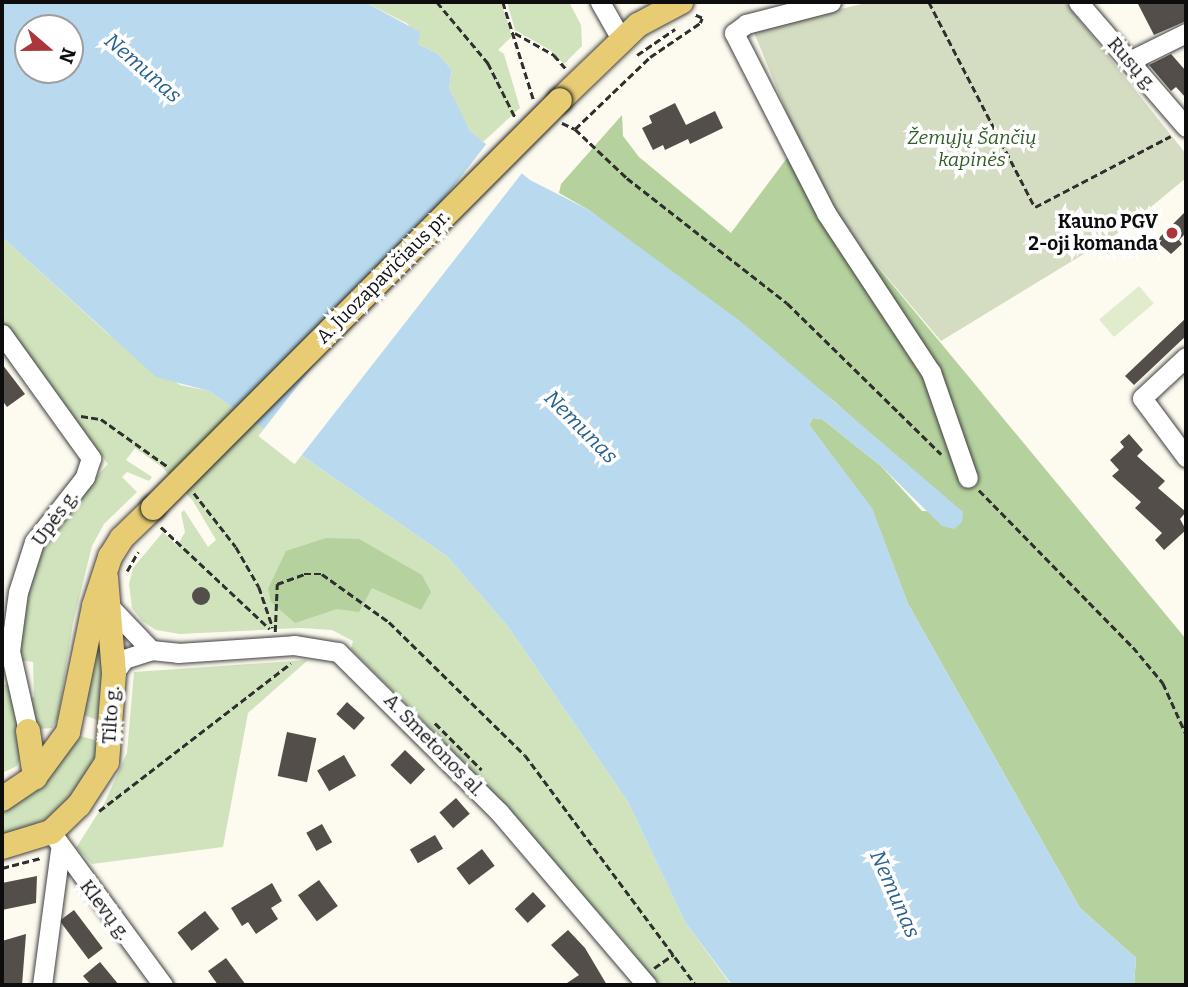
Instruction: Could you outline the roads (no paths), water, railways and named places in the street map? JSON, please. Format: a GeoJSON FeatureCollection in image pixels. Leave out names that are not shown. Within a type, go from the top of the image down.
{"type":"FeatureCollection","features":[{"type":"Feature","properties":{"kind":"main road","name":"A. Juozapavičiaus pr."},"geometry":{"type":"LineString","coordinates":[[88,634],[114,576],[122,538],[160,519],[560,100],[626,49],[661,10],[688,8]]}},
{"type":"Feature","properties":{"kind":"main road"},"geometry":{"type":"LineString","coordinates":[[112,609],[114,576]]}},
{"type":"Feature","properties":{"kind":"main road","name":"Tilto g."},"geometry":{"type":"LineString","coordinates":[[2,847],[55,841],[98,782],[110,746],[114,673],[112,609]]}},
{"type":"Feature","properties":{"kind":"main road","name":"Tilto g."},"geometry":{"type":"LineString","coordinates":[[2,799],[35,776],[66,736],[88,634]]}},
{"type":"Feature","properties":{"kind":"main road"},"geometry":{"type":"LineString","coordinates":[[28,731],[43,740],[90,728],[101,733],[110,746]]}},
{"type":"Feature","properties":{"kind":"main road"},"geometry":{"type":"LineString","coordinates":[[28,731],[35,776]]}},
{"type":"Feature","properties":{"kind":"street"},"geometry":{"type":"LineString","coordinates":[[600,2],[626,49]]}},
{"type":"Feature","properties":{"kind":"street"},"geometry":{"type":"LineString","coordinates":[[831,2],[746,23],[734,33],[827,213],[931,372],[968,478]]}},
{"type":"Feature","properties":{"kind":"street","name":"Rusų g."},"geometry":{"type":"LineString","coordinates":[[1078,2],[1183,129]]}},
{"type":"Feature","properties":{"kind":"street"},"geometry":{"type":"LineString","coordinates":[[1129,61],[1186,33]]}},
{"type":"Feature","properties":{"kind":"street","name":"Upės g."},"geometry":{"type":"LineString","coordinates":[[2,334],[88,449],[90,467],[34,542],[18,592],[10,652],[28,731]]}},
{"type":"Feature","properties":{"kind":"street"},"geometry":{"type":"LineString","coordinates":[[1186,357],[1142,398],[1186,457]]}},
{"type":"Feature","properties":{"kind":"street"},"geometry":{"type":"LineString","coordinates":[[112,609],[151,650]]}},
{"type":"Feature","properties":{"kind":"street","name":"A. Smetonos al."},"geometry":{"type":"LineString","coordinates":[[114,673],[124,659],[151,650],[178,653],[317,646],[345,657],[490,803],[653,981]]}},
{"type":"Feature","properties":{"kind":"street"},"geometry":{"type":"LineString","coordinates":[[42,985],[55,841]]}},
{"type":"Feature","properties":{"kind":"street","name":"Klevų g."},"geometry":{"type":"LineString","coordinates":[[55,841],[163,985]]}},
{"type":"Feature","properties":{"kind":"water","name":"Nemunas"},"geometry":{"type":"Polygon","coordinates":[[[2,2],[365,2],[420,32],[418,44],[438,54],[452,70],[449,88],[470,131],[530,180],[589,210],[740,321],[963,512],[962,522],[954,529],[942,526],[881,466],[822,419],[813,418],[809,425],[872,508],[908,604],[1080,908],[1136,958],[1134,985],[732,985],[685,922],[628,802],[509,628],[448,557],[209,391],[156,377],[2,237],[2,2]]]}},
{"type":"Feature","properties":{"kind":"place","name":"Kauno PGV 2-oji komanda"},"geometry":{"type":"Point","coordinates":[1172,233]}},
{"type":"Feature","properties":{"kind":"park label","name":"Žemųjų Šančių kapinės"},"geometry":{"type":"Point","coordinates":[972,149]}}]}
